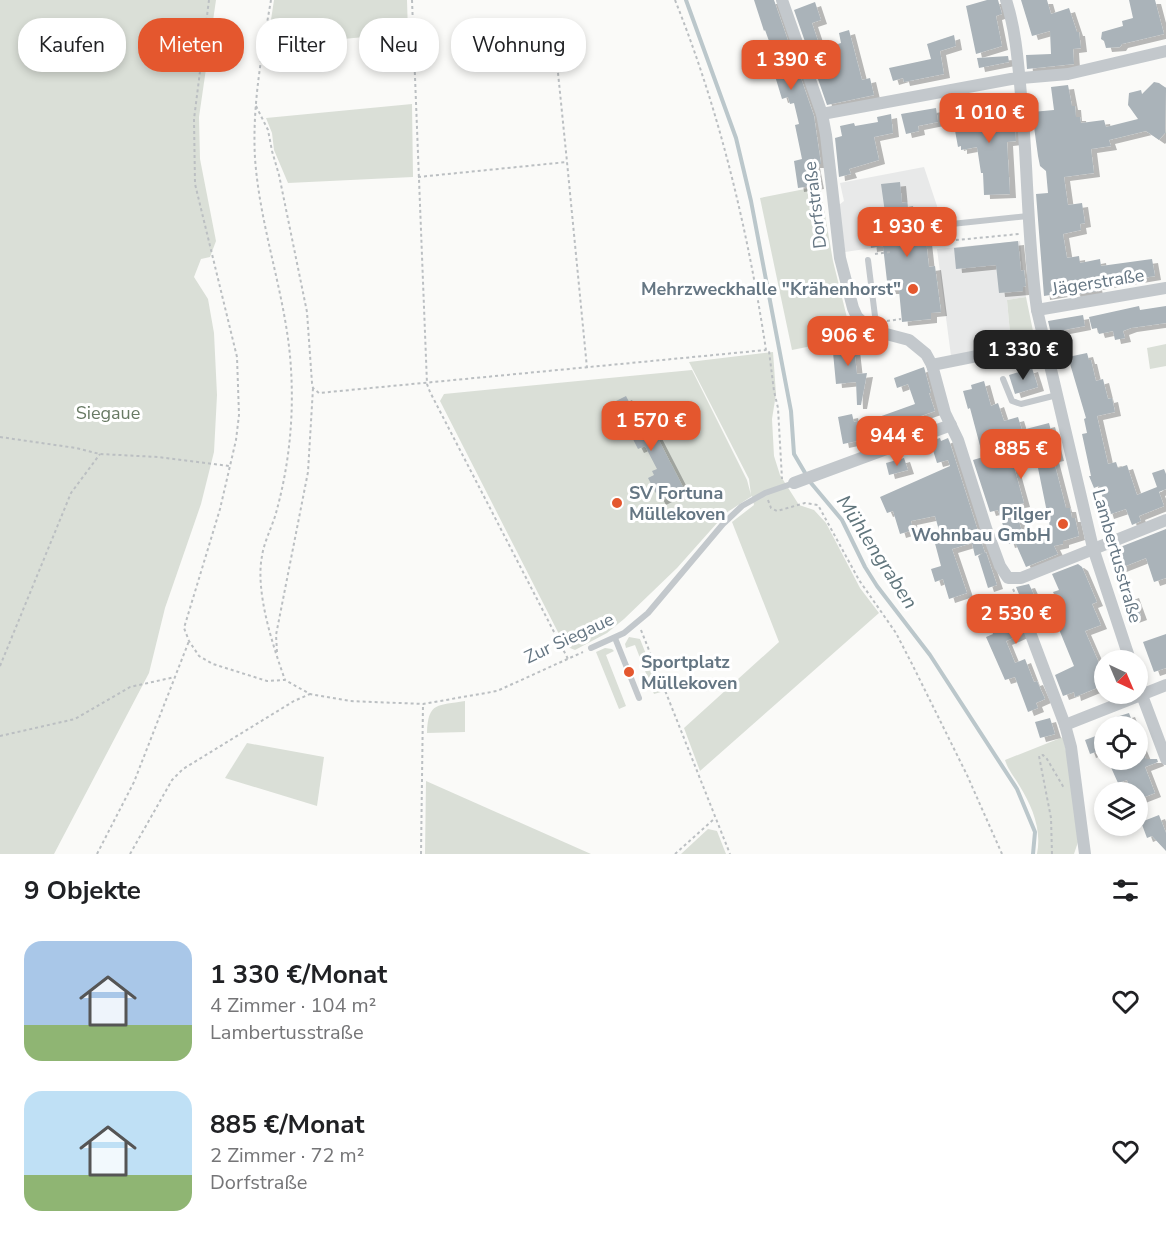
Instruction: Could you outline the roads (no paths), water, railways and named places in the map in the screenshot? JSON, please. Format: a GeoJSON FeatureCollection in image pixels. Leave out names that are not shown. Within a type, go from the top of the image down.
{"type":"FeatureCollection","features":[{"type":"Feature","properties":{"kind":"street","name":"Dorfstraße"},"geometry":{"type":"LineString","coordinates":[[782,0],[822,114],[840,258],[856,317],[877,333],[909,340],[923,350],[932,365],[945,413],[958,440],[1000,566],[1008,578],[1021,578],[1166,520]]}},
{"type":"Feature","properties":{"kind":"street","name":"Lambertusstraße"},"geometry":{"type":"LineString","coordinates":[[1005,0],[1017,45],[1027,150],[1029,233],[1037,310],[1093,548],[1127,650]]}},
{"type":"Feature","properties":{"kind":"street"},"geometry":{"type":"LineString","coordinates":[[822,114],[1020,79],[1068,74],[1166,51]]}},
{"type":"Feature","properties":{"kind":"street","name":"Jägerstraße"},"geometry":{"type":"LineString","coordinates":[[1037,310],[1166,288]]}},
{"type":"Feature","properties":{"kind":"street"},"geometry":{"type":"LineString","coordinates":[[932,365],[1044,343]]}},
{"type":"Feature","properties":{"kind":"street","name":"Zur Siegaue"},"geometry":{"type":"LineString","coordinates":[[794,483],[951,425]]}},
{"type":"Feature","properties":{"kind":"street"},"geometry":{"type":"LineString","coordinates":[[1024,619],[1065,725],[1075,767],[1085,854]]}},
{"type":"Feature","properties":{"kind":"street"},"geometry":{"type":"LineString","coordinates":[[1148,687],[1166,685]]}},
{"type":"Feature","properties":{"kind":"street"},"geometry":{"type":"LineString","coordinates":[[1065,725],[1107,704]]}},
{"type":"Feature","properties":{"kind":"street"},"geometry":{"type":"LineString","coordinates":[[1145,704],[1166,759]]}},
{"type":"Feature","properties":{"kind":"lane"},"geometry":{"type":"LineString","coordinates":[[942,225],[1028,216]]}},
{"type":"Feature","properties":{"kind":"lane"},"geometry":{"type":"LineString","coordinates":[[868,260],[877,333]]}},
{"type":"Feature","properties":{"kind":"lane"},"geometry":{"type":"LineString","coordinates":[[1003,378],[1012,401],[1021,404],[1057,395]]}},
{"type":"Feature","properties":{"kind":"lane","name":"Zur Siegaue"},"geometry":{"type":"LineString","coordinates":[[591,648],[615,638],[638,622],[723,524],[742,506],[765,493],[794,483]]}},
{"type":"Feature","properties":{"kind":"lane"},"geometry":{"type":"LineString","coordinates":[[615,638],[639,698]]}},
{"type":"Feature","properties":{"kind":"waterway","name":"Mühlengraben"},"geometry":{"type":"LineString","coordinates":[[686,0],[736,138],[751,201],[791,411],[794,454],[811,483],[842,520],[877,586],[930,655],[1017,789],[1035,832],[1033,854]]}},
{"type":"Feature","properties":{"kind":"place","name":"Mehrzweckhalle \"Krähenhorst\""},"geometry":{"type":"Point","coordinates":[913,289]}},
{"type":"Feature","properties":{"kind":"place","name":"SV Fortuna Müllekoven"},"geometry":{"type":"Point","coordinates":[617,503]}},
{"type":"Feature","properties":{"kind":"place","name":"Pilger Wohnbau GmbH"},"geometry":{"type":"Point","coordinates":[1063,524]}},
{"type":"Feature","properties":{"kind":"place","name":"Sportplatz Müllekoven"},"geometry":{"type":"Point","coordinates":[629,672]}},
{"type":"Feature","properties":{"kind":"park label","name":"Siegaue"},"geometry":{"type":"Point","coordinates":[108,413]}}]}
